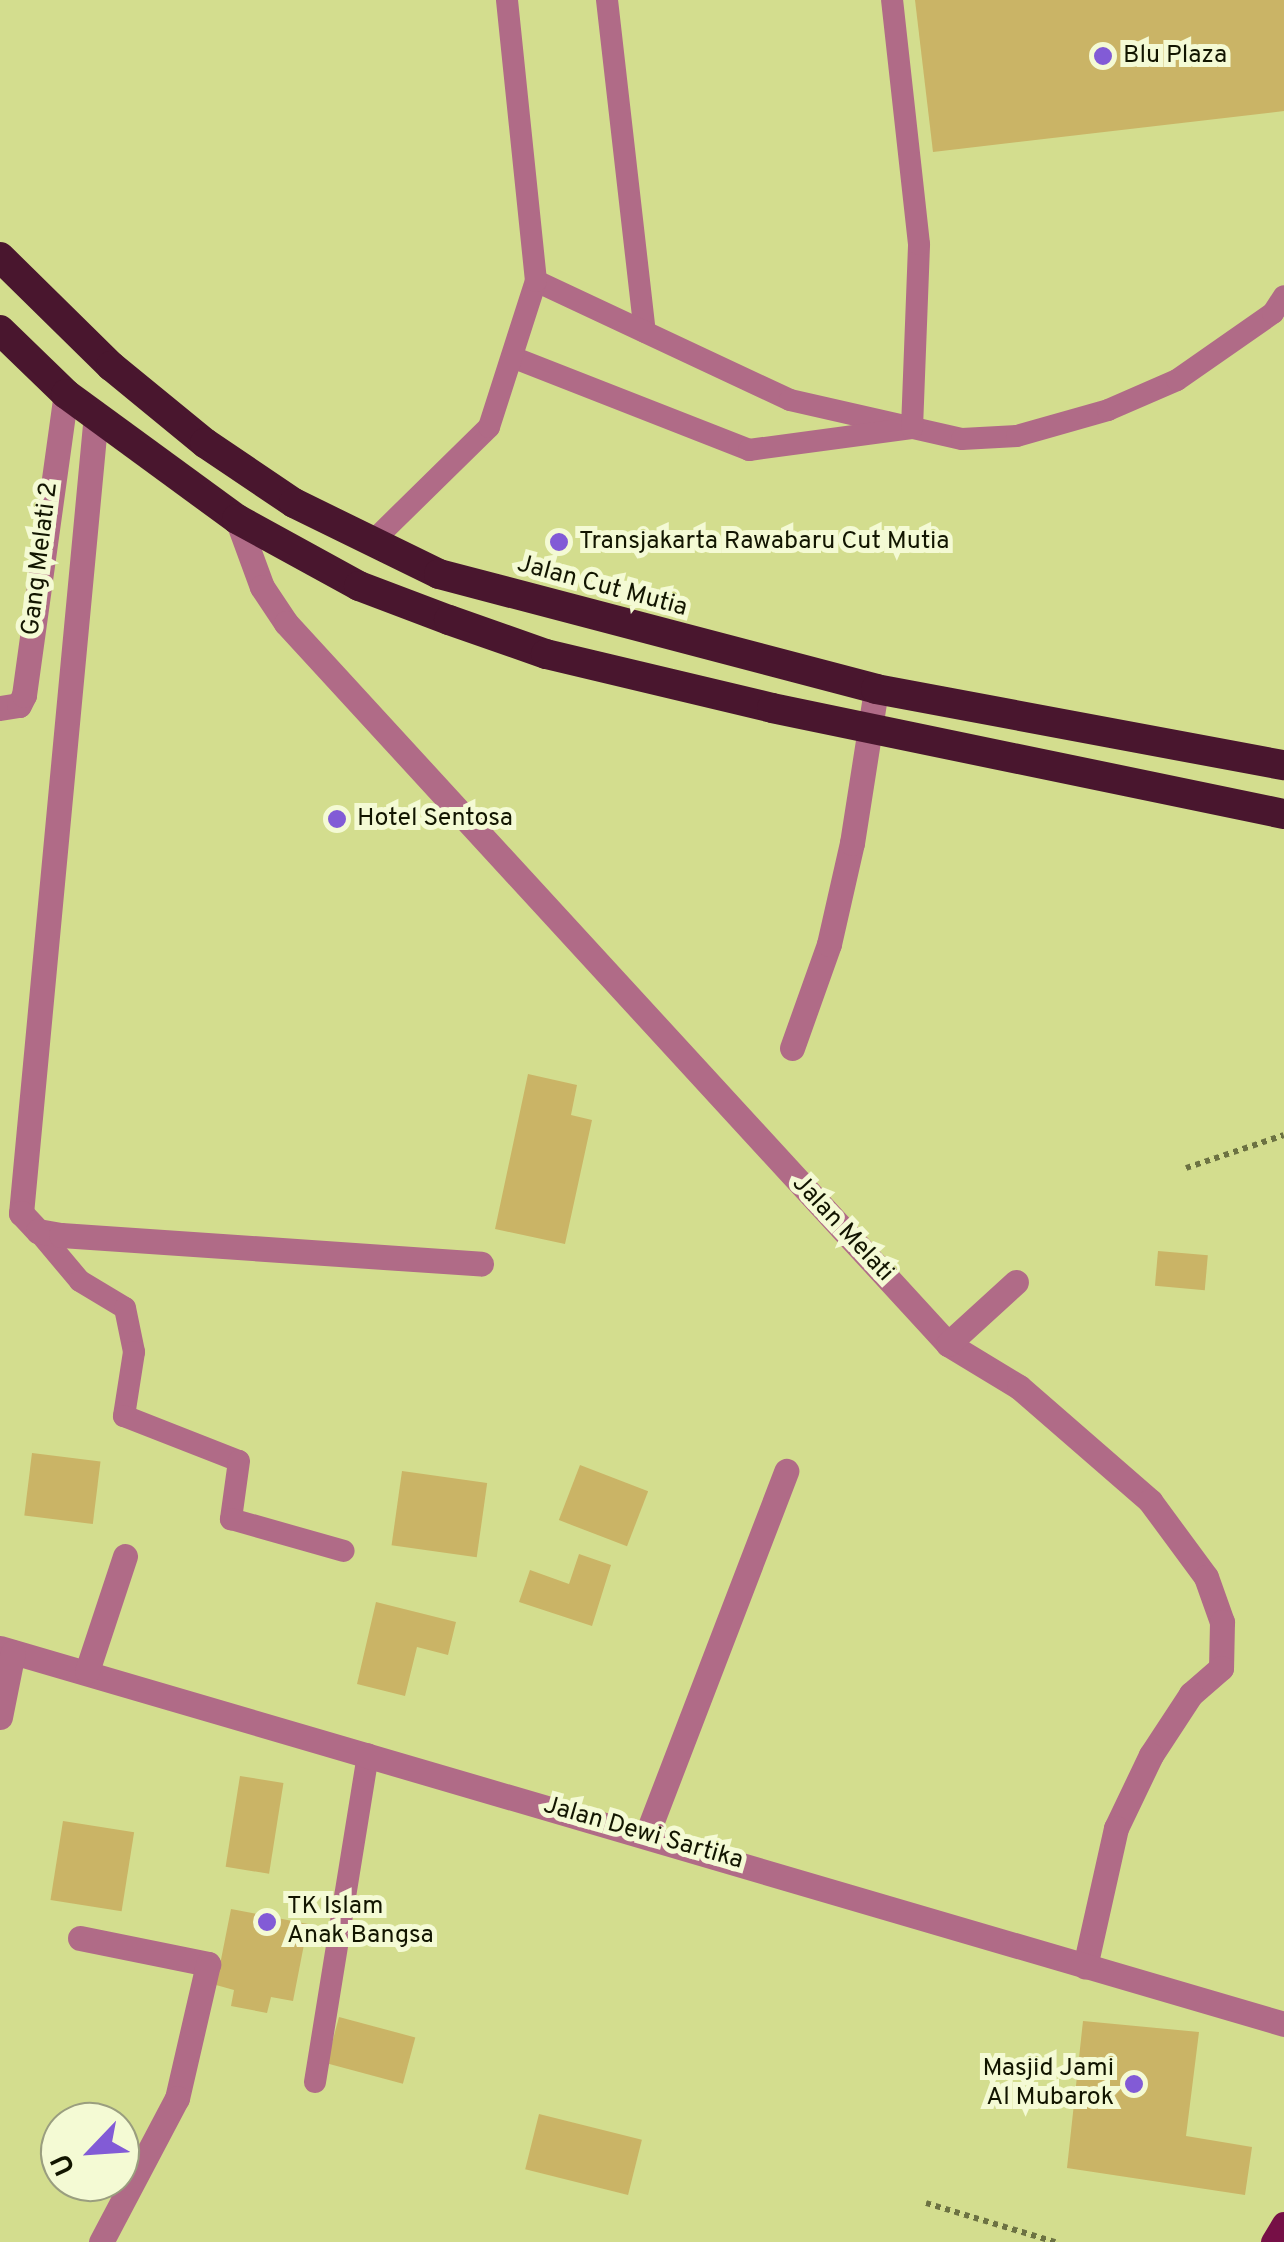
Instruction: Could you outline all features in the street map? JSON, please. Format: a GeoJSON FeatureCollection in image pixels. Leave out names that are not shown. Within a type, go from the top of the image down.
{"type":"FeatureCollection","features":[{"type":"Feature","properties":{"kind":"highway","name":"Jalan Cut Mutia"},"geometry":{"type":"LineString","coordinates":[[0,257],[111,366],[204,443],[294,503],[440,574],[876,689],[1284,766]]}},
{"type":"Feature","properties":{"kind":"highway"},"geometry":{"type":"LineString","coordinates":[[0,330],[66,394],[237,519],[359,586],[546,654],[1278,819]]}},
{"type":"Feature","properties":{"kind":"main road"},"geometry":{"type":"LineString","coordinates":[[1274,2242],[1284,2224]]}},
{"type":"Feature","properties":{"kind":"street","name":"Gang Melati 2"},"geometry":{"type":"LineString","coordinates":[[0,708],[20,705],[24,695],[66,394]]}},
{"type":"Feature","properties":{"kind":"street"},"geometry":{"type":"LineString","coordinates":[[96,414],[19,1198],[27,1223],[38,1231],[480,1264]]}},
{"type":"Feature","properties":{"kind":"street","name":"Jalan Melati"},"geometry":{"type":"LineString","coordinates":[[237,519],[262,587],[286,624],[948,1344],[1019,1387],[1150,1502],[1206,1577],[1222,1622],[1222,1668],[1191,1694],[1160,1740],[1116,1828],[1085,1966]]}},
{"type":"Feature","properties":{"kind":"street"},"geometry":{"type":"LineString","coordinates":[[792,1048],[828,944],[876,689]]}},
{"type":"Feature","properties":{"kind":"street"},"geometry":{"type":"LineString","coordinates":[[948,1344],[1016,1282]]}},
{"type":"Feature","properties":{"kind":"street"},"geometry":{"type":"LineString","coordinates":[[647,1834],[786,1471]]}},
{"type":"Feature","properties":{"kind":"street"},"geometry":{"type":"LineString","coordinates":[[86,1671],[125,1556]]}},
{"type":"Feature","properties":{"kind":"street"},"geometry":{"type":"LineString","coordinates":[[0,1716],[6,1650]]}},
{"type":"Feature","properties":{"kind":"street","name":"Jalan Dewi Sartika"},"geometry":{"type":"LineString","coordinates":[[6,1650],[647,1834],[1284,2024]]}},
{"type":"Feature","properties":{"kind":"street"},"geometry":{"type":"LineString","coordinates":[[80,1938],[208,1964],[176,2098],[100,2242]]}},
{"type":"Feature","properties":{"kind":"lane"},"geometry":{"type":"LineString","coordinates":[[372,542],[489,428],[536,281],[507,0]]}},
{"type":"Feature","properties":{"kind":"lane"},"geometry":{"type":"LineString","coordinates":[[606,0],[646,332]]}},
{"type":"Feature","properties":{"kind":"lane"},"geometry":{"type":"LineString","coordinates":[[892,0],[919,227],[912,428]]}},
{"type":"Feature","properties":{"kind":"lane"},"geometry":{"type":"LineString","coordinates":[[536,281],[790,400],[962,439],[1018,436],[1108,410],[1178,380],[1274,312],[1284,296]]}},
{"type":"Feature","properties":{"kind":"lane"},"geometry":{"type":"LineString","coordinates":[[512,357],[749,450],[912,428]]}},
{"type":"Feature","properties":{"kind":"lane"},"geometry":{"type":"LineString","coordinates":[[38,1231],[80,1281],[125,1308],[134,1352],[124,1416],[240,1461],[231,1519],[344,1550]]}},
{"type":"Feature","properties":{"kind":"lane"},"geometry":{"type":"LineString","coordinates":[[314,2082],[368,1754]]}},
{"type":"Feature","properties":{"kind":"path"},"geometry":{"type":"LineString","coordinates":[[1186,1168],[1284,1134]]}},
{"type":"Feature","properties":{"kind":"path"},"geometry":{"type":"LineString","coordinates":[[926,2203],[1055,2242]]}},
{"type":"Feature","properties":{"kind":"building","name":"Blu Plaza"},"geometry":{"type":"Polygon","coordinates":[[[915,0],[1284,0],[1284,111],[933,152],[915,0]]]}},
{"type":"Feature","properties":{"kind":"building"},"geometry":{"type":"Polygon","coordinates":[[[528,1074],[577,1085],[571,1115],[592,1120],[565,1244],[495,1229],[528,1074]]]}},
{"type":"Feature","properties":{"kind":"building"},"geometry":{"type":"Polygon","coordinates":[[[1158,1251],[1208,1255],[1205,1290],[1155,1286],[1158,1251]]]}},
{"type":"Feature","properties":{"kind":"building"},"geometry":{"type":"Polygon","coordinates":[[[32,1453],[100,1461],[93,1524],[24,1516],[32,1453]]]}},
{"type":"Feature","properties":{"kind":"building"},"geometry":{"type":"Polygon","coordinates":[[[580,1465],[648,1491],[627,1546],[559,1520],[580,1465]]]}},
{"type":"Feature","properties":{"kind":"building"},"geometry":{"type":"Polygon","coordinates":[[[402,1471],[487,1483],[477,1557],[392,1545],[402,1471]]]}},
{"type":"Feature","properties":{"kind":"building"},"geometry":{"type":"Polygon","coordinates":[[[579,1554],[611,1565],[592,1626],[519,1602],[530,1570],[569,1584],[579,1554]]]}},
{"type":"Feature","properties":{"kind":"building"},"geometry":{"type":"Polygon","coordinates":[[[376,1602],[456,1622],[448,1655],[417,1647],[405,1696],[357,1684],[376,1602]]]}},
{"type":"Feature","properties":{"kind":"building"},"geometry":{"type":"Polygon","coordinates":[[[240,1776],[283,1783],[269,1874],[226,1867],[240,1776]]]}},
{"type":"Feature","properties":{"kind":"building"},"geometry":{"type":"Polygon","coordinates":[[[63,1821],[134,1832],[122,1911],[50,1900],[63,1821]]]}},
{"type":"Feature","properties":{"kind":"building"},"geometry":{"type":"Polygon","coordinates":[[[231,1909],[308,1924],[293,2001],[271,1997],[267,2013],[231,2006],[234,1990],[216,1985],[231,1909]]]}},
{"type":"Feature","properties":{"kind":"building"},"geometry":{"type":"Polygon","coordinates":[[[339,2017],[415,2037],[403,2084],[327,2063],[339,2017]]]}},
{"type":"Feature","properties":{"kind":"building","name":"Masjid Jami Al Mubarok"},"geometry":{"type":"Polygon","coordinates":[[[1083,2021],[1199,2032],[1186,2136],[1252,2147],[1245,2195],[1067,2168],[1083,2021]]]}},
{"type":"Feature","properties":{"kind":"building"},"geometry":{"type":"Polygon","coordinates":[[[539,2114],[642,2140],[628,2195],[525,2169],[539,2114]]]}},
{"type":"Feature","properties":{"kind":"place","name":"Blu Plaza"},"geometry":{"type":"Point","coordinates":[1103,56]}},
{"type":"Feature","properties":{"kind":"place","name":"Transjakarta Rawabaru Cut Mutia"},"geometry":{"type":"Point","coordinates":[559,542]}},
{"type":"Feature","properties":{"kind":"place","name":"Hotel Sentosa"},"geometry":{"type":"Point","coordinates":[337,819]}},
{"type":"Feature","properties":{"kind":"place","name":"TK Islam Anak Bangsa"},"geometry":{"type":"Point","coordinates":[267,1922]}},
{"type":"Feature","properties":{"kind":"place","name":"Masjid Jami Al Mubarok"},"geometry":{"type":"Point","coordinates":[1134,2084]}}]}
